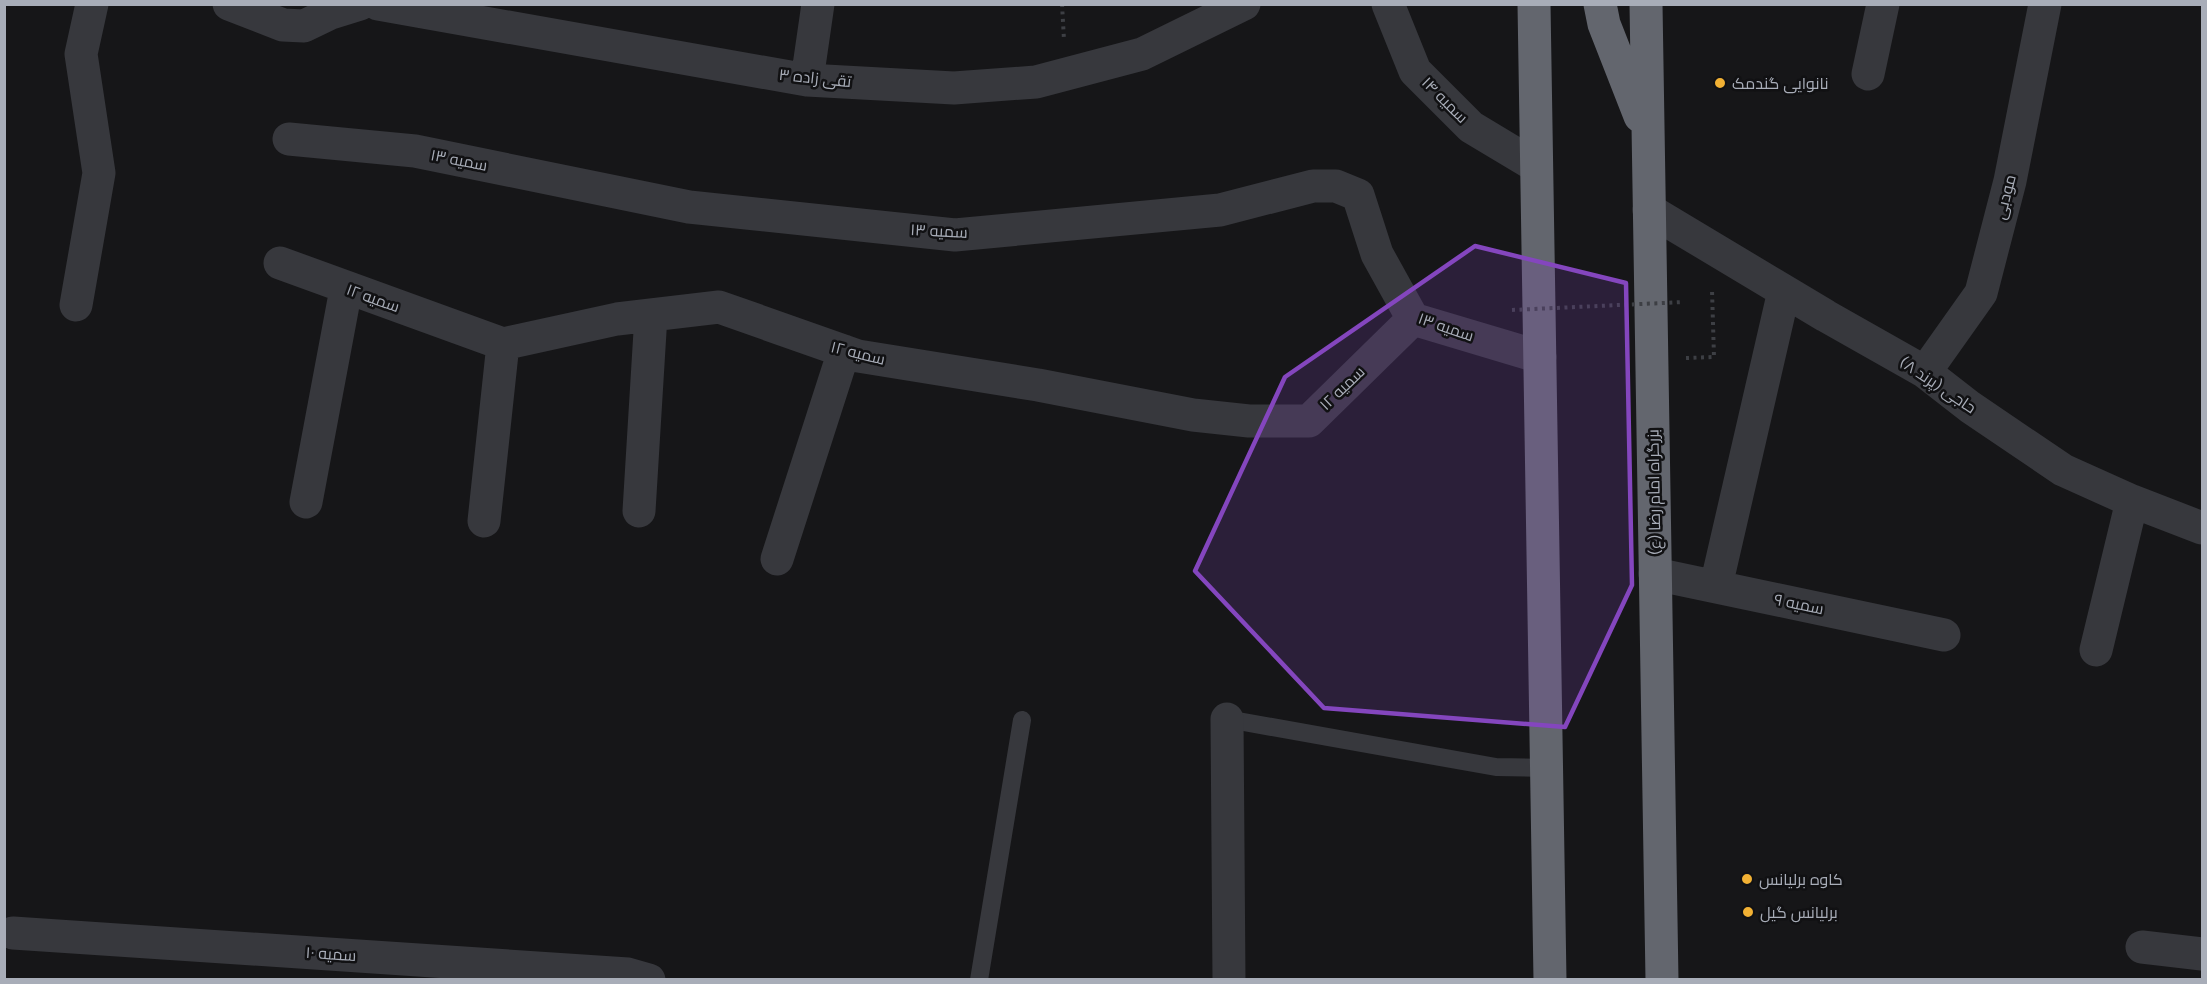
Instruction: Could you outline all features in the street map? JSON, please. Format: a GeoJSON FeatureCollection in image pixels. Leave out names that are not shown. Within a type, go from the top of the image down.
{"type":"FeatureCollection","features":[{"type":"Feature","properties":{"kind":"highway"},"geometry":{"type":"LineString","coordinates":[[1534,4],[1550,980]]}},
{"type":"Feature","properties":{"kind":"highway"},"geometry":{"type":"LineString","coordinates":[[1600,4],[1604,24],[1648,134]]}},
{"type":"Feature","properties":{"kind":"highway","name":"بزرگراه امام رضا (ع)"},"geometry":{"type":"LineString","coordinates":[[1646,4],[1662,980]]}},
{"type":"Feature","properties":{"kind":"street"},"geometry":{"type":"LineString","coordinates":[[76,305],[99,173],[81,54],[92,4]]}},
{"type":"Feature","properties":{"kind":"street"},"geometry":{"type":"LineString","coordinates":[[229,4],[283,25],[304,26],[331,13],[360,4]]}},
{"type":"Feature","properties":{"kind":"street","name":"تقی زاده ۳"},"geometry":{"type":"LineString","coordinates":[[378,4],[807,80],[954,88],[1036,82],[1142,54],[1244,4]]}},
{"type":"Feature","properties":{"kind":"street"},"geometry":{"type":"LineString","coordinates":[[807,80],[818,4]]}},
{"type":"Feature","properties":{"kind":"street","name":"سمیه ۱۴"},"geometry":{"type":"LineString","coordinates":[[1388,4],[1415,71],[1471,127],[1536,166]]}},
{"type":"Feature","properties":{"kind":"street"},"geometry":{"type":"LineString","coordinates":[[1868,74],[1883,4]]}},
{"type":"Feature","properties":{"kind":"street","name":"مودبی"},"geometry":{"type":"LineString","coordinates":[[1925,372],[1981,293],[2010,181],[2044,4]]}},
{"type":"Feature","properties":{"kind":"street","name":"سمیه ۱۳"},"geometry":{"type":"LineString","coordinates":[[290,139],[415,151],[689,207],[954,235],[1220,210],[1313,186],[1336,186],[1358,195],[1377,254],[1413,319],[1540,357]]}},
{"type":"Feature","properties":{"kind":"street","name":"حاجی (پرند ۸)"},"geometry":{"type":"LineString","coordinates":[[1649,210],[1925,372],[1970,407],[2063,470],[2132,501],[2202,528]]}},
{"type":"Feature","properties":{"kind":"street","name":"سمیه ۱۲"},"geometry":{"type":"LineString","coordinates":[[280,263],[346,289],[503,344],[616,319],[719,307],[858,356],[1038,385],[1193,415],[1249,421],[1309,421],[1413,319]]}},
{"type":"Feature","properties":{"kind":"street"},"geometry":{"type":"LineString","coordinates":[[306,501],[346,289]]}},
{"type":"Feature","properties":{"kind":"street"},"geometry":{"type":"LineString","coordinates":[[1716,586],[1784,291]]}},
{"type":"Feature","properties":{"kind":"street"},"geometry":{"type":"LineString","coordinates":[[639,511],[651,315]]}},
{"type":"Feature","properties":{"kind":"street"},"geometry":{"type":"LineString","coordinates":[[484,521],[503,344]]}},
{"type":"Feature","properties":{"kind":"street"},"geometry":{"type":"LineString","coordinates":[[777,559],[844,351]]}},
{"type":"Feature","properties":{"kind":"street"},"geometry":{"type":"LineString","coordinates":[[2096,650],[2132,501]]}},
{"type":"Feature","properties":{"kind":"street","name":"سمیه ۹"},"geometry":{"type":"LineString","coordinates":[[1655,574],[1944,634]]}},
{"type":"Feature","properties":{"kind":"street"},"geometry":{"type":"LineString","coordinates":[[1227,719],[1230,980]]}},
{"type":"Feature","properties":{"kind":"street","name":"سمیه ۱۰"},"geometry":{"type":"LineString","coordinates":[[13,933],[628,974],[649,980]]}},
{"type":"Feature","properties":{"kind":"street"},"geometry":{"type":"LineString","coordinates":[[2142,947],[2202,954]]}},
{"type":"Feature","properties":{"kind":"lane"},"geometry":{"type":"LineString","coordinates":[[1227,719],[1496,767],[1547,768]]}},
{"type":"Feature","properties":{"kind":"lane"},"geometry":{"type":"LineString","coordinates":[[979,980],[1022,720]]}},
{"type":"Feature","properties":{"kind":"path"},"geometry":{"type":"LineString","coordinates":[[1686,358],[1714,357],[1711,247]]}},
{"type":"Feature","properties":{"kind":"path"},"geometry":{"type":"LineString","coordinates":[[1512,310],[1684,302]]}},
{"type":"Feature","properties":{"kind":"highlighted area"},"geometry":{"type":"Polygon","coordinates":[[[1475,246],[1626,283],[1632,585],[1565,727],[1324,708],[1195,571],[1285,377],[1475,246]]]}},
{"type":"Feature","properties":{"kind":"place","name":"نانوایی گندمک"},"geometry":{"type":"Point","coordinates":[1720,83]}},
{"type":"Feature","properties":{"kind":"place","name":"کاوه برلیانس"},"geometry":{"type":"Point","coordinates":[1747,879]}},
{"type":"Feature","properties":{"kind":"place","name":"برلیانس گیل"},"geometry":{"type":"Point","coordinates":[1748,912]}}]}
